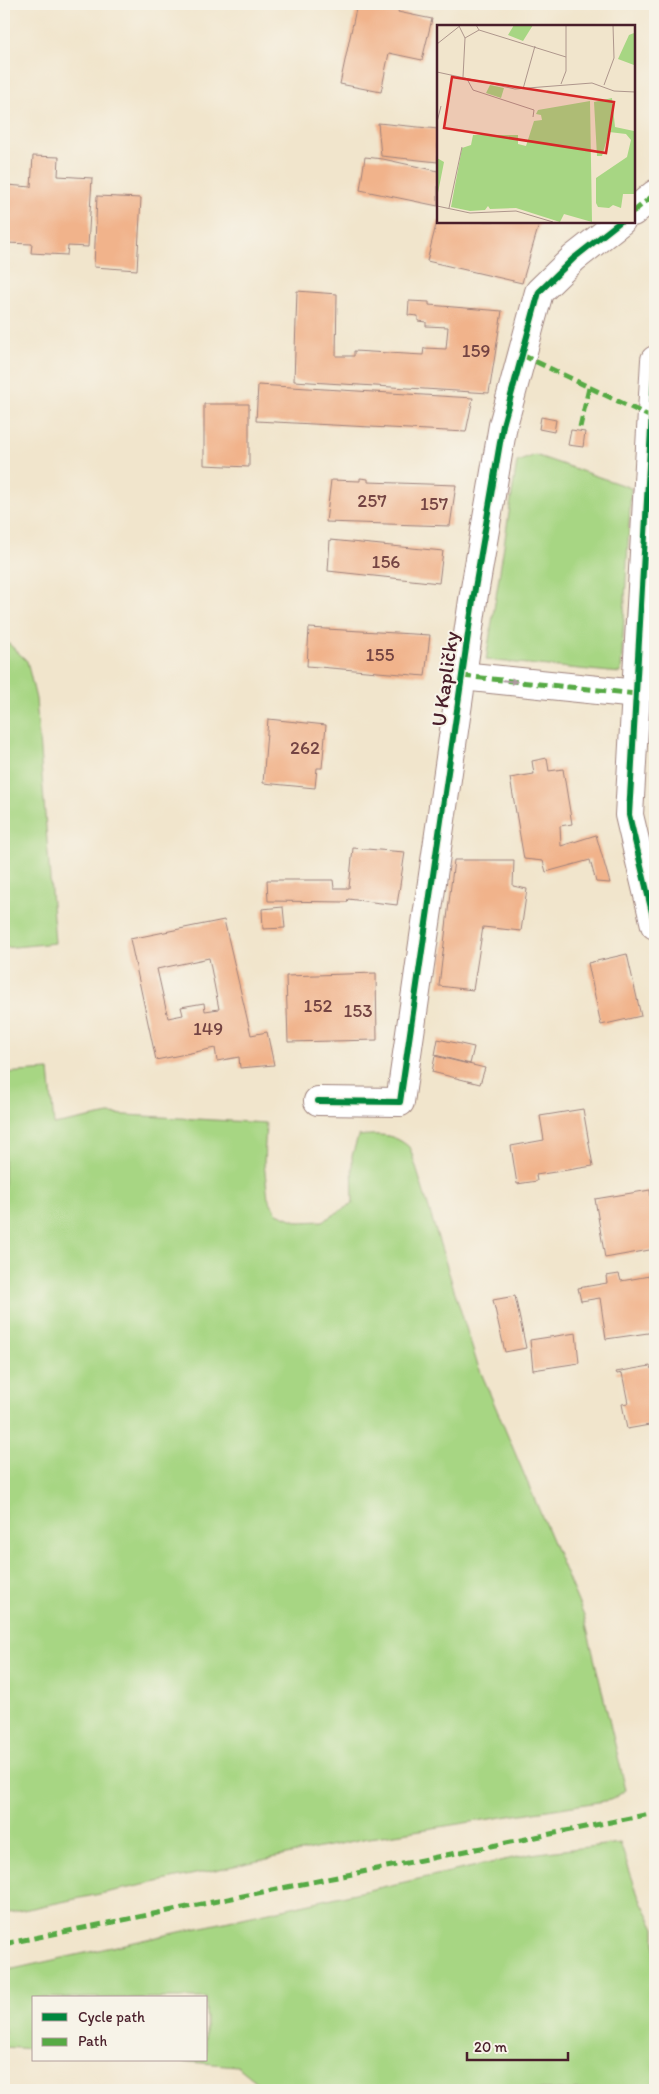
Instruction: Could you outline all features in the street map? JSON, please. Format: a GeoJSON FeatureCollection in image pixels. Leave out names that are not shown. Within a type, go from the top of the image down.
{"type":"FeatureCollection","features":[{"type":"Feature","properties":{"kind":"street"},"geometry":{"type":"LineString","coordinates":[[634,211],[655,194]]}},
{"type":"Feature","properties":{"kind":"street","name":"U Kapličky"},"geometry":{"type":"LineString","coordinates":[[318,1101],[400,1102],[462,676],[503,425],[539,292],[574,258],[620,222]]}},
{"type":"Feature","properties":{"kind":"street"},"geometry":{"type":"LineString","coordinates":[[655,360],[629,815],[655,925]]}},
{"type":"Feature","properties":{"kind":"street"},"geometry":{"type":"LineString","coordinates":[[462,676],[637,694]]}},
{"type":"Feature","properties":{"kind":"green space"},"geometry":{"type":"Polygon","coordinates":[[[535,455],[631,488],[621,673],[486,660],[517,462],[535,455]]]}},
{"type":"Feature","properties":{"kind":"green space"},"geometry":{"type":"Polygon","coordinates":[[[4,639],[27,661],[36,699],[55,943],[4,948],[4,639]]]}},
{"type":"Feature","properties":{"kind":"green space"},"geometry":{"type":"Polygon","coordinates":[[[49,1070],[54,1125],[109,1114],[266,1123],[264,1163],[268,1198],[277,1213],[299,1222],[323,1221],[353,1203],[352,1156],[358,1136],[392,1137],[410,1148],[477,1363],[584,1616],[626,1790],[611,1800],[363,1839],[4,1914],[4,1073],[49,1070]]]}},
{"type":"Feature","properties":{"kind":"green space"},"geometry":{"type":"Polygon","coordinates":[[[620,1843],[638,1895],[655,1928],[655,2086],[635,2090],[267,2090],[237,2066],[191,2062],[208,2062],[208,1996],[32,1996],[32,2049],[4,2047],[4,1971],[531,1854],[620,1843]]]}},
{"type":"Feature","properties":{"kind":"building"},"geometry":{"type":"Polygon","coordinates":[[[357,4],[400,4],[398,12],[432,19],[422,60],[389,53],[381,92],[340,84],[357,4]]]}},
{"type":"Feature","properties":{"kind":"building"},"geometry":{"type":"Polygon","coordinates":[[[378,123],[437,129],[437,162],[381,156],[378,123]]]}},
{"type":"Feature","properties":{"kind":"building"},"geometry":{"type":"Polygon","coordinates":[[[33,156],[59,157],[58,176],[92,178],[88,247],[68,246],[67,255],[31,253],[32,244],[6,243],[6,252],[4,252],[4,208],[7,185],[31,187],[33,156]]]}},
{"type":"Feature","properties":{"kind":"building"},"geometry":{"type":"Polygon","coordinates":[[[365,157],[437,171],[437,206],[360,190],[365,157]]]}},
{"type":"Feature","properties":{"kind":"building"},"geometry":{"type":"Polygon","coordinates":[[[97,196],[141,198],[137,270],[94,267],[97,196]]]}},
{"type":"Feature","properties":{"kind":"building"},"geometry":{"type":"Polygon","coordinates":[[[437,221],[540,222],[522,283],[427,261],[437,221]]]}},
{"type":"Feature","properties":{"kind":"building"},"geometry":{"type":"Polygon","coordinates":[[[297,291],[337,294],[336,356],[354,356],[354,351],[423,355],[424,348],[446,349],[448,327],[426,326],[426,322],[418,321],[418,316],[408,315],[409,301],[429,302],[429,305],[502,311],[489,393],[294,381],[297,291]]]}},
{"type":"Feature","properties":{"kind":"building"},"geometry":{"type":"Polygon","coordinates":[[[258,385],[473,398],[466,432],[256,421],[258,385]]]}},
{"type":"Feature","properties":{"kind":"building"},"geometry":{"type":"Polygon","coordinates":[[[204,404],[249,404],[249,467],[204,465],[204,404]]]}},
{"type":"Feature","properties":{"kind":"building"},"geometry":{"type":"Polygon","coordinates":[[[541,417],[556,420],[554,432],[539,429],[541,417]]]}},
{"type":"Feature","properties":{"kind":"building"},"geometry":{"type":"Polygon","coordinates":[[[571,430],[585,432],[583,447],[568,445],[571,430]]]}},
{"type":"Feature","properties":{"kind":"building"},"geometry":{"type":"Polygon","coordinates":[[[360,478],[368,479],[368,482],[456,485],[450,526],[326,522],[331,480],[360,481],[360,478]]]}},
{"type":"Feature","properties":{"kind":"building"},"geometry":{"type":"Polygon","coordinates":[[[330,540],[443,551],[439,583],[328,571],[330,540]]]}},
{"type":"Feature","properties":{"kind":"building"},"geometry":{"type":"Polygon","coordinates":[[[309,628],[430,635],[425,676],[307,666],[309,628]]]}},
{"type":"Feature","properties":{"kind":"building"},"geometry":{"type":"Polygon","coordinates":[[[268,719],[326,725],[322,768],[317,768],[315,788],[263,783],[268,719]]]}},
{"type":"Feature","properties":{"kind":"building"},"geometry":{"type":"Polygon","coordinates":[[[547,758],[549,771],[563,769],[572,824],[560,826],[561,846],[596,835],[610,883],[596,882],[590,860],[546,872],[543,861],[524,859],[510,778],[534,774],[532,761],[547,758]]]}},
{"type":"Feature","properties":{"kind":"building"},"geometry":{"type":"Polygon","coordinates":[[[353,848],[405,852],[397,905],[348,899],[347,902],[268,901],[267,880],[333,880],[334,888],[349,888],[353,848]]]}},
{"type":"Feature","properties":{"kind":"building"},"geometry":{"type":"Polygon","coordinates":[[[454,860],[514,860],[513,886],[527,889],[521,931],[483,927],[473,990],[439,986],[454,860]]]}},
{"type":"Feature","properties":{"kind":"building"},"geometry":{"type":"Polygon","coordinates":[[[283,907],[285,928],[263,929],[262,909],[283,907]]]}},
{"type":"Feature","properties":{"kind":"building"},"geometry":{"type":"Polygon","coordinates":[[[224,920],[251,1035],[267,1032],[274,1065],[240,1068],[239,1057],[217,1061],[215,1048],[156,1060],[130,939],[224,920]],[[209,958],[157,969],[168,1018],[183,1015],[181,1007],[204,1003],[205,1011],[219,1009],[209,958]]]}},
{"type":"Feature","properties":{"kind":"building"},"geometry":{"type":"Polygon","coordinates":[[[627,954],[641,1016],[601,1025],[588,963],[627,954]]]}},
{"type":"Feature","properties":{"kind":"building"},"geometry":{"type":"Polygon","coordinates":[[[376,973],[377,1040],[288,1042],[286,976],[376,973]]]}},
{"type":"Feature","properties":{"kind":"building"},"geometry":{"type":"Polygon","coordinates":[[[438,1039],[474,1047],[470,1064],[435,1055],[438,1039]]]}},
{"type":"Feature","properties":{"kind":"building"},"geometry":{"type":"Polygon","coordinates":[[[435,1056],[485,1068],[480,1084],[432,1072],[435,1056]]]}},
{"type":"Feature","properties":{"kind":"building"},"geometry":{"type":"Polygon","coordinates":[[[583,1109],[593,1166],[536,1175],[537,1181],[517,1184],[511,1146],[544,1140],[540,1116],[583,1109]]]}},
{"type":"Feature","properties":{"kind":"building"},"geometry":{"type":"Polygon","coordinates":[[[650,1190],[655,1226],[655,1249],[605,1258],[595,1199],[650,1190]]]}},
{"type":"Feature","properties":{"kind":"building"},"geometry":{"type":"Polygon","coordinates":[[[619,1274],[621,1281],[655,1275],[655,1332],[606,1339],[600,1298],[581,1301],[578,1288],[607,1283],[606,1276],[619,1274]]]}},
{"type":"Feature","properties":{"kind":"building"},"geometry":{"type":"Polygon","coordinates":[[[515,1296],[526,1348],[505,1352],[493,1300],[515,1296]]]}},
{"type":"Feature","properties":{"kind":"building"},"geometry":{"type":"Polygon","coordinates":[[[576,1333],[579,1363],[533,1370],[530,1340],[576,1333]]]}},
{"type":"Feature","properties":{"kind":"building"},"geometry":{"type":"Polygon","coordinates":[[[650,1366],[651,1369],[655,1368],[655,1424],[627,1429],[622,1404],[628,1403],[622,1373],[617,1374],[616,1372],[650,1366]]]}},
{"type":"Feature","properties":{"kind":"marked path"},"geometry":{"type":"LineString","coordinates":[[634,211],[655,194]]}},
{"type":"Feature","properties":{"kind":"marked path"},"geometry":{"type":"LineString","coordinates":[[522,355],[653,418]]}},
{"type":"Feature","properties":{"kind":"marked path"},"geometry":{"type":"LineString","coordinates":[[580,427],[589,388]]}},
{"type":"Feature","properties":{"kind":"marked path"},"geometry":{"type":"LineString","coordinates":[[462,676],[637,694]]}},
{"type":"Feature","properties":{"kind":"marked path"},"geometry":{"type":"LineString","coordinates":[[4,1944],[655,1813]]}},
{"type":"Feature","properties":{"kind":"cycle path"},"geometry":{"type":"LineString","coordinates":[[318,1101],[400,1102],[473,600],[503,425],[539,292],[574,258],[620,222]]}},
{"type":"Feature","properties":{"kind":"cycle path"},"geometry":{"type":"LineString","coordinates":[[655,360],[629,815],[655,925]]}}]}
